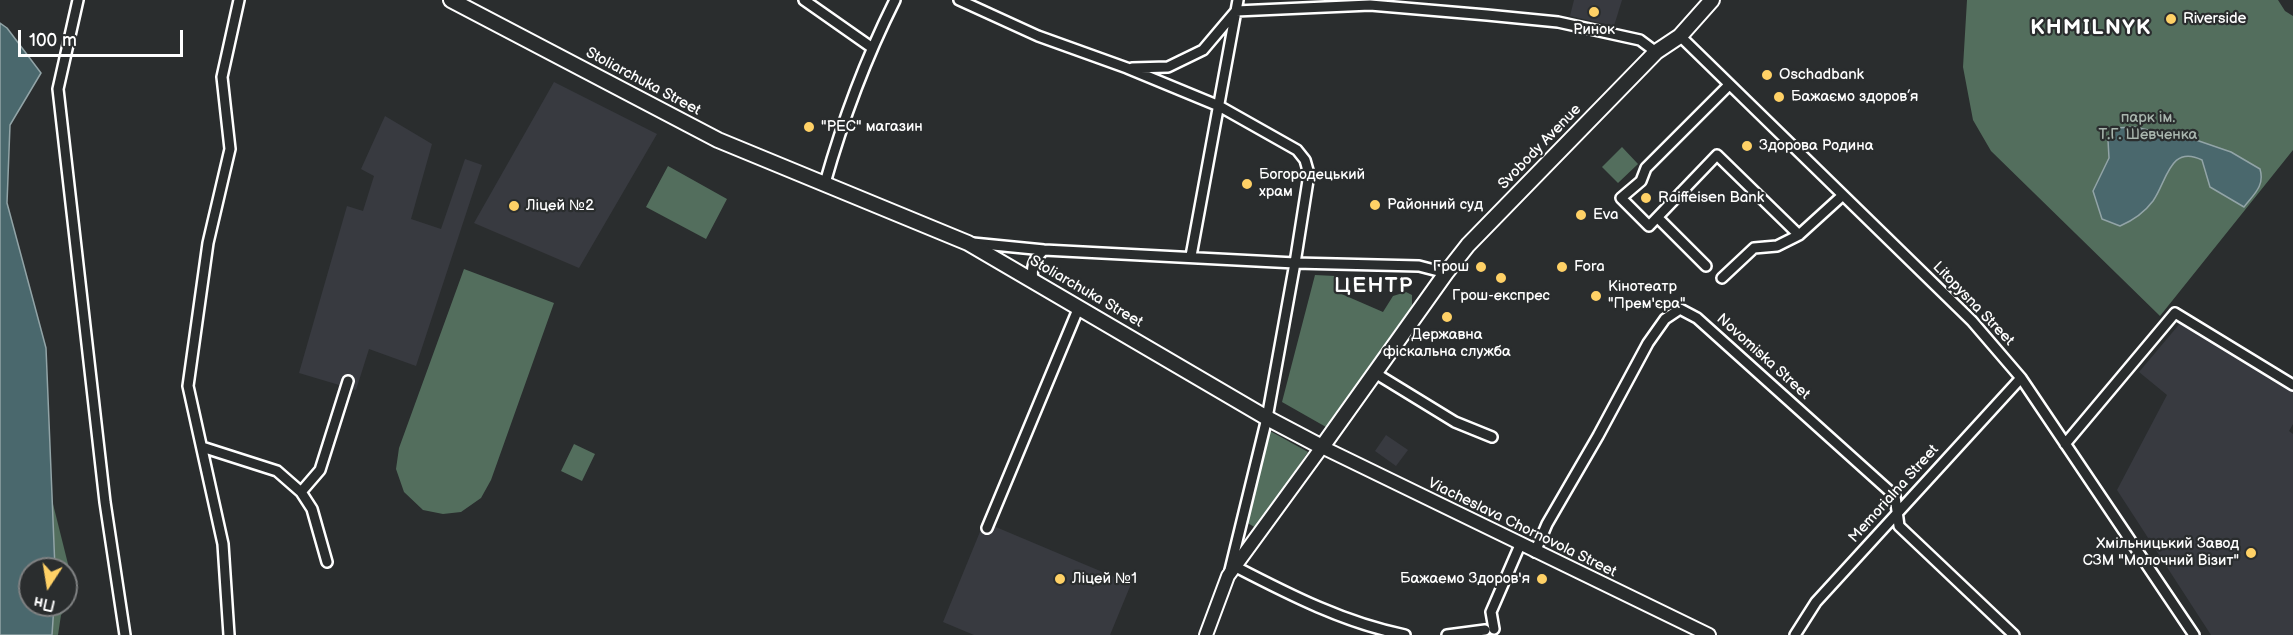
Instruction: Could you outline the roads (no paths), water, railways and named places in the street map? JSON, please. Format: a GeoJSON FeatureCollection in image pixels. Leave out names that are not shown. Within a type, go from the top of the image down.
{"type":"FeatureCollection","features":[{"type":"Feature","properties":{"kind":"main road","name":"Stoliarchuka Street"},"geometry":{"type":"LineString","coordinates":[[452,0],[718,140],[968,243],[1267,418],[1322,447]]}},
{"type":"Feature","properties":{"kind":"main road","name":"Svobody Avenue"},"geometry":{"type":"LineString","coordinates":[[1322,447],[1468,245],[1656,52],[1680,36],[1712,0]]}},
{"type":"Feature","properties":{"kind":"street"},"geometry":{"type":"LineString","coordinates":[[78,0],[58,89],[105,502],[125,635]]}},
{"type":"Feature","properties":{"kind":"street"},"geometry":{"type":"LineString","coordinates":[[229,635],[224,544],[188,386],[208,243],[230,149],[222,77],[239,0]]}},
{"type":"Feature","properties":{"kind":"street"},"geometry":{"type":"LineString","coordinates":[[804,0],[871,47]]}},
{"type":"Feature","properties":{"kind":"street"},"geometry":{"type":"LineString","coordinates":[[825,183],[842,124],[871,47],[895,0]]}},
{"type":"Feature","properties":{"kind":"street"},"geometry":{"type":"LineString","coordinates":[[959,0],[1038,36],[1127,68],[1219,106],[1297,150],[1305,160],[1309,174],[1267,418],[1232,572],[1206,635]]}},
{"type":"Feature","properties":{"kind":"street"},"geometry":{"type":"LineString","coordinates":[[1191,256],[1238,0]]}},
{"type":"Feature","properties":{"kind":"street"},"geometry":{"type":"LineString","coordinates":[[1127,68],[1168,67],[1203,50],[1236,11],[1370,2],[1558,22],[1640,40],[1656,52]]}},
{"type":"Feature","properties":{"kind":"street","name":"Litopysna Street"},"geometry":{"type":"LineString","coordinates":[[1680,36],[1972,321],[2021,378],[2194,635]]}},
{"type":"Feature","properties":{"kind":"street"},"geometry":{"type":"LineString","coordinates":[[1729,85],[1646,168],[1641,181],[1621,198],[1649,226],[1717,155],[1799,235]]}},
{"type":"Feature","properties":{"kind":"street"},"geometry":{"type":"LineString","coordinates":[[1722,278],[1754,248],[1777,246],[1799,235],[1843,195]]}},
{"type":"Feature","properties":{"kind":"street"},"geometry":{"type":"LineString","coordinates":[[1658,218],[1706,266]]}},
{"type":"Feature","properties":{"kind":"street"},"geometry":{"type":"LineString","coordinates":[[968,243],[1044,250],[1295,263],[1419,266],[1446,273]]}},
{"type":"Feature","properties":{"kind":"street"},"geometry":{"type":"LineString","coordinates":[[1033,281],[1031,268],[1035,258],[1044,250]]}},
{"type":"Feature","properties":{"kind":"street"},"geometry":{"type":"LineString","coordinates":[[987,528],[1079,307]]}},
{"type":"Feature","properties":{"kind":"street","name":"Novomiska Street"},"geometry":{"type":"LineString","coordinates":[[1535,552],[1547,524],[1648,343],[1665,319],[1680,309],[1697,318],[1894,496],[1899,526],[2014,635]]}},
{"type":"Feature","properties":{"kind":"street"},"geometry":{"type":"LineString","coordinates":[[2065,444],[2175,313],[2293,385]]}},
{"type":"Feature","properties":{"kind":"street"},"geometry":{"type":"LineString","coordinates":[[1375,373],[1455,422],[1492,437]]}},
{"type":"Feature","properties":{"kind":"street","name":"Memorialna Street"},"geometry":{"type":"LineString","coordinates":[[1795,635],[1816,602],[2021,378]]}},
{"type":"Feature","properties":{"kind":"street"},"geometry":{"type":"LineString","coordinates":[[301,492],[320,470],[348,381]]}},
{"type":"Feature","properties":{"kind":"street"},"geometry":{"type":"LineString","coordinates":[[202,447],[278,471],[301,492],[312,508],[327,562]]}},
{"type":"Feature","properties":{"kind":"street"},"geometry":{"type":"LineString","coordinates":[[1232,572],[1322,447]]}},
{"type":"Feature","properties":{"kind":"street","name":"Viacheslava Chornovola Street"},"geometry":{"type":"LineString","coordinates":[[1322,447],[1709,635]]}},
{"type":"Feature","properties":{"kind":"street"},"geometry":{"type":"LineString","coordinates":[[1487,631],[1491,612],[1520,545]]}},
{"type":"Feature","properties":{"kind":"street"},"geometry":{"type":"LineString","coordinates":[[1232,572],[1305,602],[1389,632],[1405,635]]}},
{"type":"Feature","properties":{"kind":"street"},"geometry":{"type":"LineString","coordinates":[[1447,635],[1487,631],[1503,635]]}},
{"type":"Feature","properties":{"kind":"water"},"geometry":{"type":"Polygon","coordinates":[[[0,23],[7,28],[41,73],[10,125],[7,203],[46,348],[55,557],[18,557],[18,617],[53,617],[52,635],[0,635],[0,23]]]}},
{"type":"Feature","properties":{"kind":"water"},"geometry":{"type":"Polygon","coordinates":[[[2134,127],[2196,140],[2231,152],[2260,169],[2260,185],[2244,207],[2210,187],[2202,160],[2191,156],[2183,157],[2171,167],[2153,201],[2138,216],[2120,226],[2102,219],[2093,191],[2109,158],[2108,140],[2116,128],[2134,127]]]}},
{"type":"Feature","properties":{"kind":"place","name":"Ринок"},"geometry":{"type":"Point","coordinates":[1594,12]}},
{"type":"Feature","properties":{"kind":"place","name":"Riverside"},"geometry":{"type":"Point","coordinates":[2171,19]}},
{"type":"Feature","properties":{"kind":"place","name":"Oschadbank"},"geometry":{"type":"Point","coordinates":[1767,75]}},
{"type":"Feature","properties":{"kind":"place","name":"Бажаємо здоров’я"},"geometry":{"type":"Point","coordinates":[1779,97]}},
{"type":"Feature","properties":{"kind":"place","name":"\"РЕС\" магазин"},"geometry":{"type":"Point","coordinates":[809,127]}},
{"type":"Feature","properties":{"kind":"place","name":"Здорова Родина"},"geometry":{"type":"Point","coordinates":[1747,146]}},
{"type":"Feature","properties":{"kind":"place","name":"Богородецький храм"},"geometry":{"type":"Point","coordinates":[1247,184]}},
{"type":"Feature","properties":{"kind":"place","name":"Raiffeisen Bank"},"geometry":{"type":"Point","coordinates":[1646,198]}},
{"type":"Feature","properties":{"kind":"place","name":"Районний суд"},"geometry":{"type":"Point","coordinates":[1375,205]}},
{"type":"Feature","properties":{"kind":"place","name":"Ліцей №2"},"geometry":{"type":"Point","coordinates":[514,206]}},
{"type":"Feature","properties":{"kind":"place","name":"Eva"},"geometry":{"type":"Point","coordinates":[1581,215]}},
{"type":"Feature","properties":{"kind":"place","name":"Грош"},"geometry":{"type":"Point","coordinates":[1481,267]}},
{"type":"Feature","properties":{"kind":"place","name":"Fora"},"geometry":{"type":"Point","coordinates":[1562,267]}},
{"type":"Feature","properties":{"kind":"place","name":"Грош-експрес"},"geometry":{"type":"Point","coordinates":[1501,278]}},
{"type":"Feature","properties":{"kind":"place","name":"Кінотеатр \"Прем'єра\""},"geometry":{"type":"Point","coordinates":[1596,296]}},
{"type":"Feature","properties":{"kind":"place","name":"Державна фіскальна служба"},"geometry":{"type":"Point","coordinates":[1447,317]}},
{"type":"Feature","properties":{"kind":"place","name":"Хмільницький Завод СЗМ \"Молочний Візит\""},"geometry":{"type":"Point","coordinates":[2251,553]}},
{"type":"Feature","properties":{"kind":"place","name":"Ліцей №1"},"geometry":{"type":"Point","coordinates":[1060,579]}},
{"type":"Feature","properties":{"kind":"place","name":"Бажаемо Здоров'я"},"geometry":{"type":"Point","coordinates":[1542,579]}},
{"type":"Feature","properties":{"kind":"district","name":"KHMILNYK"},"geometry":{"type":"Point","coordinates":[2091,29]}},
{"type":"Feature","properties":{"kind":"district","name":"ЦЕНТР"},"geometry":{"type":"Point","coordinates":[1374,287]}},
{"type":"Feature","properties":{"kind":"park label","name":"парк ім. Т.Г. Шевченка"},"geometry":{"type":"Point","coordinates":[2148,126]}}]}
